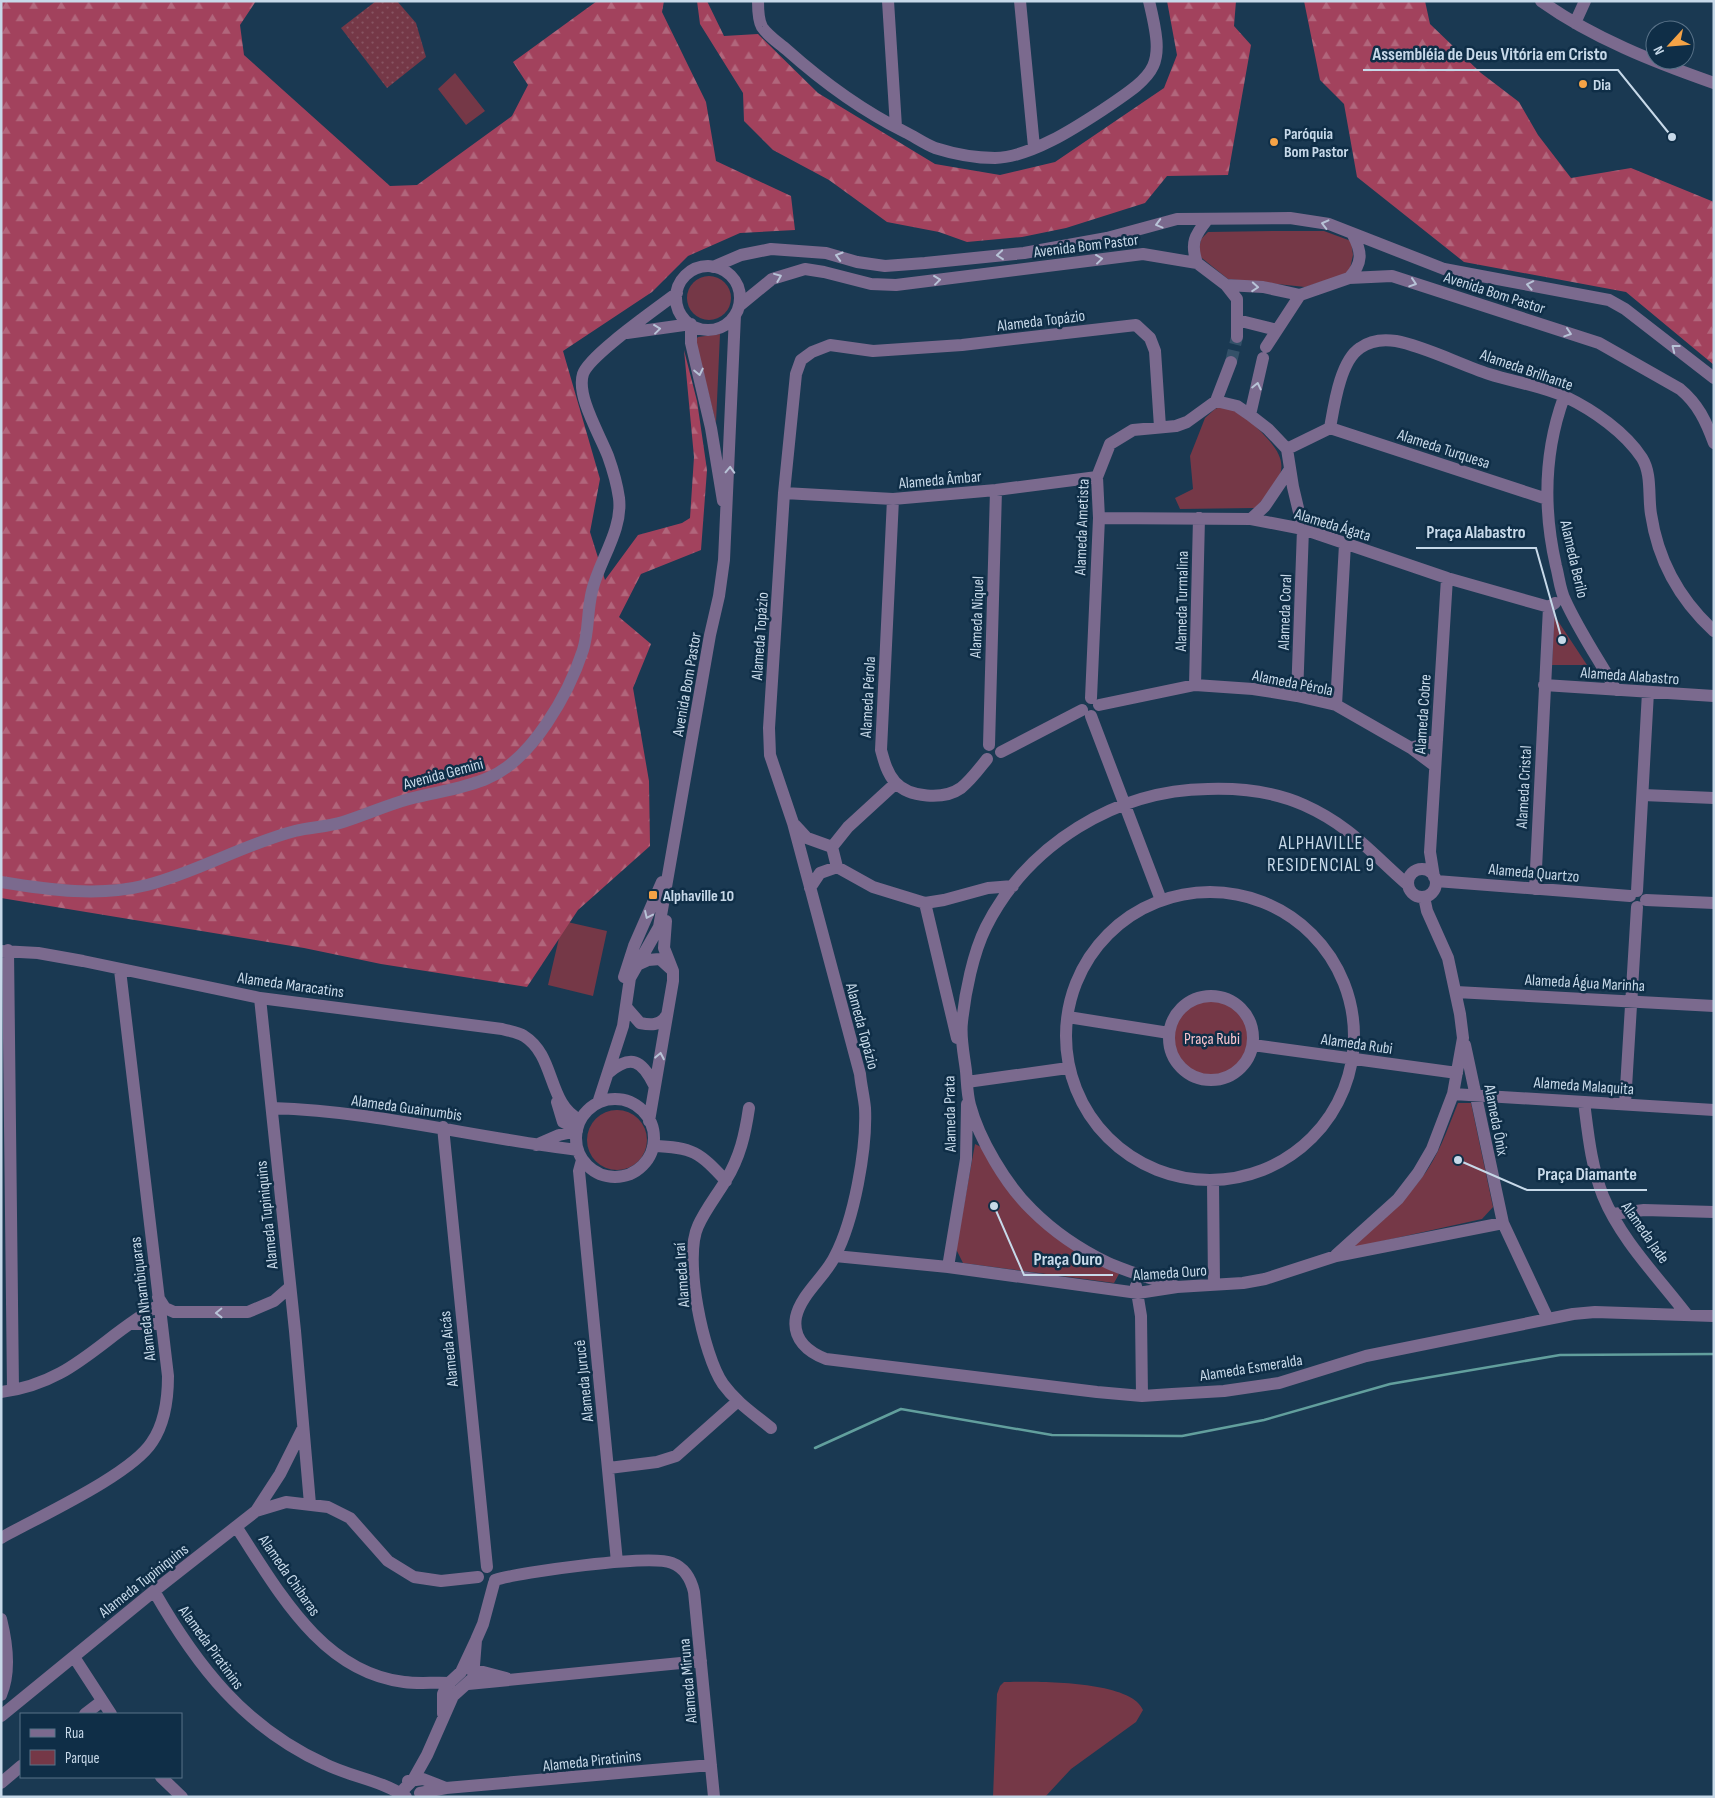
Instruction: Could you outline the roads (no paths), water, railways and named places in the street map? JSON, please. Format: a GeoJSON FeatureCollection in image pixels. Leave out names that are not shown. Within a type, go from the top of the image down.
{"type":"FeatureCollection","features":[{"type":"Feature","properties":{"kind":"street"},"geometry":{"type":"LineString","coordinates":[[758,1],[758,12],[762,27],[819,78],[866,111],[934,147],[967,156],[997,158],[1059,138],[1139,86],[1150,73],[1159,47],[1149,1]]}},
{"type":"Feature","properties":{"kind":"street"},"geometry":{"type":"LineString","coordinates":[[888,1],[896,127]]}},
{"type":"Feature","properties":{"kind":"street"},"geometry":{"type":"LineString","coordinates":[[1020,1],[1034,147]]}},
{"type":"Feature","properties":{"kind":"street"},"geometry":{"type":"LineString","coordinates":[[1542,1],[1575,23],[1668,67],[1714,83]]}},
{"type":"Feature","properties":{"kind":"street"},"geometry":{"type":"LineString","coordinates":[[1575,23],[1585,1]]}},
{"type":"Feature","properties":{"kind":"street","name":"Avenida Bom Pastor"},"geometry":{"type":"LineString","coordinates":[[713,267],[741,255],[771,249],[826,253],[857,262],[885,266],[1024,253],[1107,238],[1177,219],[1305,220],[1329,224],[1444,269],[1610,300],[1625,309],[1714,378]]}},
{"type":"Feature","properties":{"kind":"street"},"geometry":{"type":"LineString","coordinates":[[1197,263],[1193,243],[1196,234],[1207,220]]}},
{"type":"Feature","properties":{"kind":"street"},"geometry":{"type":"LineString","coordinates":[[1349,278],[1357,270],[1361,261],[1360,248],[1353,234]]}},
{"type":"Feature","properties":{"kind":"street","name":"Avenida Bom Pastor"},"geometry":{"type":"LineString","coordinates":[[598,1103],[623,1026],[630,978],[659,927],[710,635],[719,596],[730,477],[737,310],[772,279],[805,269],[871,284],[896,285],[1143,254],[1197,263],[1226,285],[1262,287],[1300,294],[1349,278],[1376,275],[1392,276],[1598,343],[1680,389],[1692,399],[1707,422],[1714,443]]}},
{"type":"Feature","properties":{"kind":"street"},"geometry":{"type":"LineString","coordinates":[[705,266],[713,267],[725,270],[733,277],[739,291],[737,310],[729,322],[715,329],[700,329],[690,324],[683,317],[678,306],[677,293],[679,285],[690,273],[705,266]]}},
{"type":"Feature","properties":{"kind":"street"},"geometry":{"type":"LineString","coordinates":[[1226,285],[1238,299],[1237,338]]}},
{"type":"Feature","properties":{"kind":"street","name":"Avenida Gemini"},"geometry":{"type":"LineString","coordinates":[[1,882],[45,890],[82,892],[118,890],[148,885],[278,836],[336,824],[407,799],[487,779],[502,771],[528,748],[550,720],[568,686],[582,652],[592,590],[618,521],[619,500],[614,474],[586,404],[582,385],[586,369],[624,333],[677,293]]}},
{"type":"Feature","properties":{"kind":"street"},"geometry":{"type":"LineString","coordinates":[[1250,415],[1265,353],[1300,294]]}},
{"type":"Feature","properties":{"kind":"street"},"geometry":{"type":"LineString","coordinates":[[1237,320],[1277,330]]}},
{"type":"Feature","properties":{"kind":"street"},"geometry":{"type":"LineString","coordinates":[[624,333],[690,324]]}},
{"type":"Feature","properties":{"kind":"street","name":"Avenida Bom Pastor"},"geometry":{"type":"LineString","coordinates":[[690,324],[691,343],[711,428],[726,519]]}},
{"type":"Feature","properties":{"kind":"street","name":"Alameda Topázio"},"geometry":{"type":"LineString","coordinates":[[797,1336],[796,1316],[835,1256],[850,1214],[859,1177],[865,1108],[860,1074],[805,868],[802,839],[793,823],[770,755],[784,493],[796,374],[801,360],[812,352],[830,345],[873,351],[922,348],[1136,325],[1150,338],[1155,351],[1160,427]]}},
{"type":"Feature","properties":{"kind":"street","name":"Alameda Brilhante"},"geometry":{"type":"LineString","coordinates":[[1330,428],[1334,403],[1345,368],[1359,348],[1378,340],[1398,341],[1489,374],[1564,397],[1621,433],[1643,459],[1649,479],[1650,512],[1658,547],[1666,568],[1694,612],[1714,631]]}},
{"type":"Feature","properties":{"kind":"street"},"geometry":{"type":"LineString","coordinates":[[1231,362],[1215,401],[1236,406],[1250,415],[1268,429],[1287,450],[1330,428]]}},
{"type":"Feature","properties":{"kind":"street","name":"Alameda Berilo"},"geometry":{"type":"LineString","coordinates":[[1564,397],[1554,424],[1549,451],[1547,499],[1549,536],[1564,598],[1616,690]]}},
{"type":"Feature","properties":{"kind":"street","name":"Alameda Ametista"},"geometry":{"type":"LineString","coordinates":[[1095,702],[1100,518],[1097,477],[1110,444],[1133,430],[1176,426],[1187,422],[1202,413],[1215,401]]}},
{"type":"Feature","properties":{"kind":"street","name":"Alameda Turquesa"},"geometry":{"type":"LineString","coordinates":[[1330,428],[1547,499]]}},
{"type":"Feature","properties":{"kind":"street","name":"Alameda Coral"},"geometry":{"type":"LineString","coordinates":[[1287,450],[1303,529],[1297,696]]}},
{"type":"Feature","properties":{"kind":"street"},"geometry":{"type":"LineString","coordinates":[[1251,519],[1266,506],[1290,469]]}},
{"type":"Feature","properties":{"kind":"street","name":"Alameda Âmbar"},"geometry":{"type":"LineString","coordinates":[[784,493],[892,499],[996,490],[1097,477]]}},
{"type":"Feature","properties":{"kind":"street","name":"Alameda Niquel"},"geometry":{"type":"LineString","coordinates":[[989,745],[996,490]]}},
{"type":"Feature","properties":{"kind":"street","name":"Alameda Pérola"},"geometry":{"type":"LineString","coordinates":[[892,499],[881,750],[884,764],[896,783]]}},
{"type":"Feature","properties":{"kind":"street","name":"Alameda Ágata"},"geometry":{"type":"LineString","coordinates":[[1100,518],[1251,519],[1303,529],[1447,578],[1549,607]]}},
{"type":"Feature","properties":{"kind":"street","name":"Alameda Turmalina"},"geometry":{"type":"LineString","coordinates":[[1195,685],[1199,518]]}},
{"type":"Feature","properties":{"kind":"street"},"geometry":{"type":"LineString","coordinates":[[1336,705],[1345,544]]}},
{"type":"Feature","properties":{"kind":"street","name":"Alameda Cobre"},"geometry":{"type":"LineString","coordinates":[[1435,879],[1430,852],[1447,578]]}},
{"type":"Feature","properties":{"kind":"street"},"geometry":{"type":"LineString","coordinates":[[1549,607],[1564,598]]}},
{"type":"Feature","properties":{"kind":"street","name":"Alameda Cristal"},"geometry":{"type":"LineString","coordinates":[[1535,889],[1549,607]]}},
{"type":"Feature","properties":{"kind":"street","name":"Alameda Pérola"},"geometry":{"type":"LineString","coordinates":[[1095,702],[1195,685],[1253,689],[1297,696],[1336,705],[1412,748],[1435,766]]}},
{"type":"Feature","properties":{"kind":"street","name":"Alameda Alabastro"},"geometry":{"type":"LineString","coordinates":[[1544,685],[1714,696]]}},
{"type":"Feature","properties":{"kind":"street"},"geometry":{"type":"LineString","coordinates":[[1625,1104],[1648,692]]}},
{"type":"Feature","properties":{"kind":"street"},"geometry":{"type":"LineString","coordinates":[[1095,702],[1083,703],[1161,900]]}},
{"type":"Feature","properties":{"kind":"street"},"geometry":{"type":"LineString","coordinates":[[987,759],[994,761],[1001,752],[1087,713]]}},
{"type":"Feature","properties":{"kind":"street"},"geometry":{"type":"LineString","coordinates":[[1412,748],[1437,740]]}},
{"type":"Feature","properties":{"kind":"street"},"geometry":{"type":"LineString","coordinates":[[987,759],[984,752],[989,745],[997,746],[1001,752]]}},
{"type":"Feature","properties":{"kind":"street"},"geometry":{"type":"LineString","coordinates":[[832,848],[848,827],[896,783],[916,793],[936,797],[959,789],[976,774],[987,759]]}},
{"type":"Feature","properties":{"kind":"street"},"geometry":{"type":"LineString","coordinates":[[1177,1287],[1108,1263],[1080,1247],[1030,1209],[1011,1184],[986,1144],[970,1104],[962,1023],[972,962],[986,928],[1013,886],[1039,856],[1092,818],[1123,804],[1162,793],[1193,789],[1231,789],[1271,795],[1301,804],[1330,818],[1366,844],[1386,863],[1416,884],[1432,893],[1435,879],[1428,871],[1416,884]]}},
{"type":"Feature","properties":{"kind":"street"},"geometry":{"type":"LineString","coordinates":[[1643,795],[1714,798]]}},
{"type":"Feature","properties":{"kind":"street"},"geometry":{"type":"LineString","coordinates":[[802,839],[832,848]]}},
{"type":"Feature","properties":{"kind":"street"},"geometry":{"type":"LineString","coordinates":[[832,848],[837,867]]}},
{"type":"Feature","properties":{"kind":"street","name":"Alameda Cobre"},"geometry":{"type":"LineString","coordinates":[[1416,884],[1430,852]]}},
{"type":"Feature","properties":{"kind":"street","name":"Avenida Bom Pastor"},"geometry":{"type":"LineString","coordinates":[[649,1121],[673,971],[664,948],[664,934],[672,891],[673,854]]}},
{"type":"Feature","properties":{"kind":"street","name":"Avenida Bom Pastor"},"geometry":{"type":"LineString","coordinates":[[623,1026],[622,989],[624,976],[634,946],[673,854]]}},
{"type":"Feature","properties":{"kind":"street"},"geometry":{"type":"LineString","coordinates":[[810,888],[820,873],[837,867],[873,886],[924,903],[944,900],[988,888],[1013,886]]}},
{"type":"Feature","properties":{"kind":"street"},"geometry":{"type":"LineString","coordinates":[[805,868],[820,873]]}},
{"type":"Feature","properties":{"kind":"street","name":"Alameda Quartzo"},"geometry":{"type":"LineString","coordinates":[[1435,879],[1714,904]]}},
{"type":"Feature","properties":{"kind":"street"},"geometry":{"type":"LineString","coordinates":[[1336,1256],[1398,1199],[1418,1174],[1432,1149],[1453,1094],[1463,1038],[1456,992],[1448,958],[1416,884]]}},
{"type":"Feature","properties":{"kind":"street"},"geometry":{"type":"LineString","coordinates":[[1212,892],[1241,896],[1269,906],[1295,920],[1331,959],[1346,988],[1354,1022],[1355,1059],[1342,1091],[1329,1114],[1311,1137],[1293,1153],[1266,1168],[1237,1178],[1213,1182],[1181,1178],[1160,1172],[1112,1143],[1095,1124],[1078,1098],[1068,1068],[1068,1017],[1074,990],[1091,954],[1121,922],[1161,900],[1181,894],[1212,892]]}},
{"type":"Feature","properties":{"kind":"street","name":"Alameda Prata"},"geometry":{"type":"LineString","coordinates":[[924,903],[967,1082],[966,1159],[948,1267]]}},
{"type":"Feature","properties":{"kind":"street"},"geometry":{"type":"LineString","coordinates":[[5,950],[7,1391],[31,1386],[63,1373],[83,1361],[158,1301],[170,1310],[190,1314],[248,1312],[274,1301],[290,1287]]}},
{"type":"Feature","properties":{"kind":"street","name":"Alameda Maracatins"},"geometry":{"type":"LineString","coordinates":[[5,950],[82,961],[260,998],[502,1029],[523,1035],[535,1044],[544,1056],[552,1080],[569,1114],[578,1127]]}},
{"type":"Feature","properties":{"kind":"street"},"geometry":{"type":"LineString","coordinates":[[636,965],[648,960],[660,959],[673,971]]}},
{"type":"Feature","properties":{"kind":"street","name":"Alameda Nhambiquaras"},"geometry":{"type":"LineString","coordinates":[[1,1538],[113,1476],[142,1454],[152,1442],[159,1429],[168,1400],[168,1376],[120,970]]}},
{"type":"Feature","properties":{"kind":"street","name":"Alameda Água Marinha"},"geometry":{"type":"LineString","coordinates":[[1456,992],[1632,1000],[1714,1006]]}},
{"type":"Feature","properties":{"kind":"street"},"geometry":{"type":"LineString","coordinates":[[1213,996],[1230,1001],[1244,1012],[1253,1034],[1253,1046],[1248,1058],[1235,1072],[1217,1080],[1204,1080],[1192,1075],[1181,1067],[1174,1056],[1169,1033],[1174,1019],[1181,1010],[1195,1000],[1213,996]]}},
{"type":"Feature","properties":{"kind":"street","name":"Alameda Tupiniquins"},"geometry":{"type":"LineString","coordinates":[[260,998],[310,1504]]}},
{"type":"Feature","properties":{"kind":"street"},"geometry":{"type":"LineString","coordinates":[[948,1001],[966,1001]]}},
{"type":"Feature","properties":{"kind":"street"},"geometry":{"type":"LineString","coordinates":[[626,1008],[640,1023],[655,1024],[663,1021],[666,1016]]}},
{"type":"Feature","properties":{"kind":"street"},"geometry":{"type":"LineString","coordinates":[[1068,1017],[1169,1033]]}},
{"type":"Feature","properties":{"kind":"street","name":"Alameda Ônix"},"geometry":{"type":"LineString","coordinates":[[1463,1038],[1502,1222],[1548,1319]]}},
{"type":"Feature","properties":{"kind":"street","name":"Alameda Rubi"},"geometry":{"type":"LineString","coordinates":[[1253,1046],[1457,1074]]}},
{"type":"Feature","properties":{"kind":"street"},"geometry":{"type":"LineString","coordinates":[[608,1073],[626,1062],[636,1062],[648,1073],[654,1085]]}},
{"type":"Feature","properties":{"kind":"street"},"geometry":{"type":"LineString","coordinates":[[967,1082],[1068,1068]]}},
{"type":"Feature","properties":{"kind":"street","name":"Alameda Malaquita"},"geometry":{"type":"LineString","coordinates":[[1453,1094],[1714,1110]]}},
{"type":"Feature","properties":{"kind":"street"},"geometry":{"type":"LineString","coordinates":[[610,1100],[627,1102],[642,1111],[649,1121],[652,1129],[653,1146],[643,1165],[634,1172],[624,1176],[602,1175],[591,1169],[580,1155],[578,1127],[588,1110],[598,1103],[610,1100]]}},
{"type":"Feature","properties":{"kind":"street","name":"Alameda Jade"},"geometry":{"type":"LineString","coordinates":[[1584,1102],[1597,1179],[1613,1214],[1626,1236],[1687,1315]]}},
{"type":"Feature","properties":{"kind":"street","name":"Alameda Guainumbis"},"geometry":{"type":"LineString","coordinates":[[272,1108],[316,1110],[443,1127],[580,1155]]}},
{"type":"Feature","properties":{"kind":"street","name":"Alameda Iraí"},"geometry":{"type":"LineString","coordinates":[[749,1108],[745,1139],[726,1180],[698,1225],[693,1248],[695,1281],[705,1343],[723,1383],[738,1401],[771,1428]]}},
{"type":"Feature","properties":{"kind":"street","name":"Alameda Aicás"},"geometry":{"type":"LineString","coordinates":[[443,1127],[488,1577],[486,1613],[476,1640],[469,1669],[473,1678],[468,1684],[449,1691]]}},
{"type":"Feature","properties":{"kind":"street"},"geometry":{"type":"LineString","coordinates":[[536,1145],[578,1127]]}},
{"type":"Feature","properties":{"kind":"street"},"geometry":{"type":"LineString","coordinates":[[653,1146],[676,1146],[699,1153],[726,1180]]}},
{"type":"Feature","properties":{"kind":"street","name":"Alameda Jurucê"},"geometry":{"type":"LineString","coordinates":[[580,1155],[579,1171],[591,1304],[617,1562]]}},
{"type":"Feature","properties":{"kind":"street"},"geometry":{"type":"LineString","coordinates":[[582,1195],[590,1183],[602,1175]]}},
{"type":"Feature","properties":{"kind":"street"},"geometry":{"type":"LineString","coordinates":[[1213,1182],[1214,1285]]}},
{"type":"Feature","properties":{"kind":"street"},"geometry":{"type":"LineString","coordinates":[[1613,1214],[1644,1210],[1714,1212]]}},
{"type":"Feature","properties":{"kind":"street","name":"Alameda Ouro"},"geometry":{"type":"LineString","coordinates":[[835,1256],[948,1267],[1138,1293],[1265,1278],[1336,1256],[1502,1222]]}},
{"type":"Feature","properties":{"kind":"street"},"geometry":{"type":"LineString","coordinates":[[1134,1272],[1138,1293],[1142,1396]]}},
{"type":"Feature","properties":{"kind":"street","name":"Alameda Esmeralda"},"geometry":{"type":"LineString","coordinates":[[797,1336],[809,1351],[826,1359],[1142,1396],[1224,1391],[1279,1382],[1366,1356],[1548,1319],[1596,1312],[1714,1316]]}},
{"type":"Feature","properties":{"kind":"street"},"geometry":{"type":"LineString","coordinates":[[130,1324],[161,1324]]}},
{"type":"Feature","properties":{"kind":"street"},"geometry":{"type":"LineString","coordinates":[[609,1468],[658,1462],[676,1456],[738,1401]]}},
{"type":"Feature","properties":{"kind":"street","name":"Alameda Tupiniquins"},"geometry":{"type":"LineString","coordinates":[[1,1716],[154,1591],[256,1512],[280,1474],[303,1428]]}},
{"type":"Feature","properties":{"kind":"street"},"geometry":{"type":"LineString","coordinates":[[256,1512],[286,1502],[328,1507],[350,1518],[388,1562],[414,1577],[441,1581],[617,1562]]}},
{"type":"Feature","properties":{"kind":"street","name":"Alameda Chibaras"},"geometry":{"type":"LineString","coordinates":[[237,1528],[296,1617],[338,1655],[385,1677],[403,1682],[428,1683],[449,1691]]}},
{"type":"Feature","properties":{"kind":"street","name":"Alameda Miruna"},"geometry":{"type":"LineString","coordinates":[[617,1562],[661,1560],[680,1567],[691,1582],[694,1592],[714,1797]]}},
{"type":"Feature","properties":{"kind":"street","name":"Alameda Piratinins"},"geometry":{"type":"LineString","coordinates":[[154,1591],[171,1621],[217,1684],[260,1726],[292,1748],[327,1766],[383,1784]]}},
{"type":"Feature","properties":{"kind":"street"},"geometry":{"type":"LineString","coordinates":[[1,1619],[7,1652],[3,1692],[17,1702]]}},
{"type":"Feature","properties":{"kind":"street"},"geometry":{"type":"LineString","coordinates":[[74,1657],[110,1713]]}},
{"type":"Feature","properties":{"kind":"street"},"geometry":{"type":"LineString","coordinates":[[468,1684],[701,1661]]}},
{"type":"Feature","properties":{"kind":"street"},"geometry":{"type":"LineString","coordinates":[[409,1796],[404,1789],[413,1780],[443,1722],[449,1691],[469,1669],[514,1679]]}},
{"type":"Feature","properties":{"kind":"street"},"geometry":{"type":"LineString","coordinates":[[86,1713],[102,1701]]}},
{"type":"Feature","properties":{"kind":"street"},"geometry":{"type":"LineString","coordinates":[[427,1755],[428,1780]]}},
{"type":"Feature","properties":{"kind":"street","name":"Alameda Piratinins"},"geometry":{"type":"LineString","coordinates":[[409,1796],[446,1788],[711,1765]]}},
{"type":"Feature","properties":{"kind":"street"},"geometry":{"type":"LineString","coordinates":[[1,1782],[20,1767]]}},
{"type":"Feature","properties":{"kind":"street"},"geometry":{"type":"LineString","coordinates":[[162,1778],[182,1797]]}},
{"type":"Feature","properties":{"kind":"street"},"geometry":{"type":"LineString","coordinates":[[383,1784],[428,1780],[446,1788]]}},
{"type":"Feature","properties":{"kind":"street"},"geometry":{"type":"LineString","coordinates":[[409,1796],[428,1780]]}},
{"type":"Feature","properties":{"kind":"street"},"geometry":{"type":"LineString","coordinates":[[383,1784],[409,1796]]}},
{"type":"Feature","properties":{"kind":"waterway"},"geometry":{"type":"LineString","coordinates":[[815,1448],[901,1409],[1052,1435],[1182,1436],[1264,1420],[1390,1384],[1560,1355],[1714,1354]]}},
{"type":"Feature","properties":{"kind":"tunnel"},"geometry":{"type":"LineString","coordinates":[[1231,362],[1237,337]]}},
{"type":"Feature","properties":{"kind":"place","name":"Dia"},"geometry":{"type":"Point","coordinates":[1583,84]}},
{"type":"Feature","properties":{"kind":"place","name":"Assembléia de Deus Vitória em Cristo"},"geometry":{"type":"Point","coordinates":[1672,137]}},
{"type":"Feature","properties":{"kind":"place","name":"Paróquia Bom Pastor"},"geometry":{"type":"Point","coordinates":[1274,142]}},
{"type":"Feature","properties":{"kind":"place","name":"Praça Alabastro"},"geometry":{"type":"Point","coordinates":[1562,640]}},
{"type":"Feature","properties":{"kind":"place","name":"Alphaville 10"},"geometry":{"type":"Point","coordinates":[653,895]}},
{"type":"Feature","properties":{"kind":"place","name":"Praça Diamante"},"geometry":{"type":"Point","coordinates":[1458,1160]}},
{"type":"Feature","properties":{"kind":"place","name":"Praça Ouro"},"geometry":{"type":"Point","coordinates":[994,1206]}},
{"type":"Feature","properties":{"kind":"district","name":"ALPHAVILLE RESIDENCIAL 9"},"geometry":{"type":"Point","coordinates":[1321,853]}},
{"type":"Feature","properties":{"kind":"park label","name":"Praça Rubi"},"geometry":{"type":"Point","coordinates":[1212,1038]}}]}
